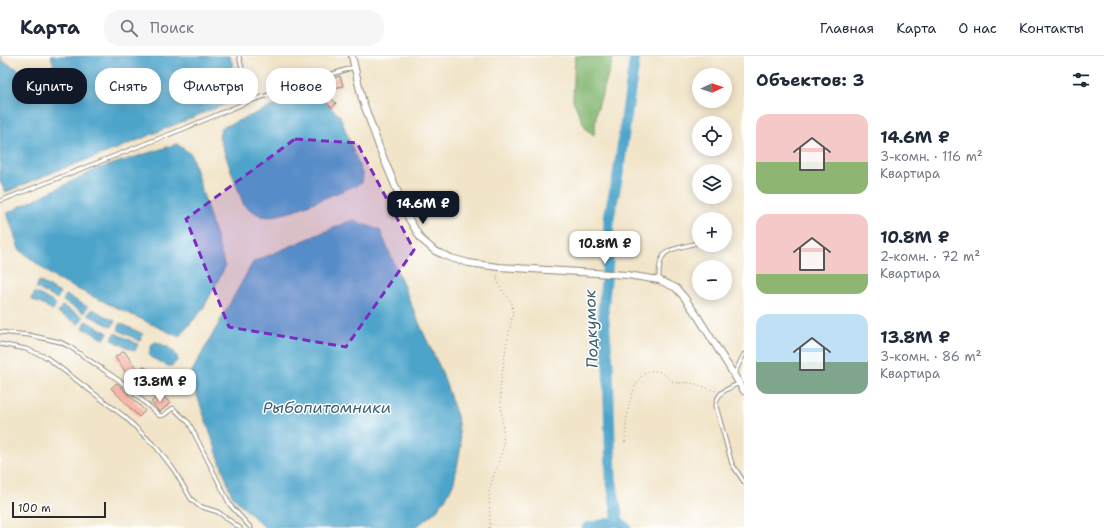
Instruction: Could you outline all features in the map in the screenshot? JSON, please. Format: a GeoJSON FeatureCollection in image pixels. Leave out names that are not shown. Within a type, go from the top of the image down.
{"type":"FeatureCollection","features":[{"type":"Feature","properties":{"kind":"street"},"geometry":{"type":"LineString","coordinates":[[352,56],[362,99],[381,152],[409,219],[421,239],[435,251],[451,258],[469,263],[498,267],[627,275],[659,280],[676,288],[684,297],[744,391]]}},
{"type":"Feature","properties":{"kind":"lane"},"geometry":{"type":"LineString","coordinates":[[239,56],[242,68]]}},
{"type":"Feature","properties":{"kind":"lane"},"geometry":{"type":"LineString","coordinates":[[258,97],[354,67]]}},
{"type":"Feature","properties":{"kind":"lane"},"geometry":{"type":"LineString","coordinates":[[0,201],[168,135],[241,104]]}},
{"type":"Feature","properties":{"kind":"lane"},"geometry":{"type":"LineString","coordinates":[[659,280],[659,266],[662,257],[669,251],[692,244]]}},
{"type":"Feature","properties":{"kind":"lane"},"geometry":{"type":"LineString","coordinates":[[0,332],[29,335],[60,342],[70,347],[120,381],[160,416],[164,415],[173,408],[189,424],[230,505],[251,528]]}},
{"type":"Feature","properties":{"kind":"lane"},"geometry":{"type":"LineString","coordinates":[[0,344],[26,349],[46,357],[125,417],[157,448],[174,470],[191,499],[199,506],[218,512],[240,528]]}},
{"type":"Feature","properties":{"kind":"lane"},"geometry":{"type":"LineString","coordinates":[[734,374],[744,354]]}},
{"type":"Feature","properties":{"kind":"lane"},"geometry":{"type":"LineString","coordinates":[[739,383],[720,393],[716,398],[716,406],[732,464],[744,482]]}},
{"type":"Feature","properties":{"kind":"path"},"geometry":{"type":"LineString","coordinates":[[489,528],[489,490],[504,445],[500,389],[506,347],[513,314],[512,303],[500,287],[497,279],[498,267]]}},
{"type":"Feature","properties":{"kind":"path"},"geometry":{"type":"LineString","coordinates":[[625,442],[625,427],[635,383],[642,375],[650,371],[658,371],[672,381],[696,384],[720,393]]}},
{"type":"Feature","properties":{"kind":"highlighted area"},"geometry":{"type":"Polygon","coordinates":[[[295,139],[357,143],[414,250],[346,347],[229,327],[186,219],[295,139]]]}},
{"type":"Feature","properties":{"kind":"green space"},"geometry":{"type":"Polygon","coordinates":[[[575,56],[614,56],[597,110],[594,135],[587,130],[573,100],[575,56]]]}},
{"type":"Feature","properties":{"kind":"water"},"geometry":{"type":"Polygon","coordinates":[[[0,56],[1,60],[16,68],[12,68],[12,104],[87,104],[87,68],[46,68],[54,65],[51,56],[230,56],[234,68],[169,68],[169,104],[225,104],[114,150],[56,171],[6,192],[0,182],[0,56]]]}},
{"type":"Feature","properties":{"kind":"water"},"geometry":{"type":"Polygon","coordinates":[[[278,104],[327,104],[340,116],[363,176],[362,183],[290,212],[270,217],[261,216],[244,206],[219,137],[221,128],[278,104]]]}},
{"type":"Feature","properties":{"kind":"water"},"geometry":{"type":"Polygon","coordinates":[[[177,144],[191,154],[225,267],[203,309],[179,337],[56,279],[19,249],[7,213],[97,169],[177,144]]]}},
{"type":"Feature","properties":{"kind":"water","name":"Рыбопитомники"},"geometry":{"type":"Polygon","coordinates":[[[352,220],[380,230],[423,332],[441,370],[457,416],[461,446],[454,482],[446,498],[436,511],[415,528],[265,528],[232,496],[190,375],[253,262],[352,220]]]}},
{"type":"Feature","properties":{"kind":"water"},"geometry":{"type":"Polygon","coordinates":[[[39,281],[60,293],[57,299],[36,288],[39,281]]]}},
{"type":"Feature","properties":{"kind":"water"},"geometry":{"type":"Polygon","coordinates":[[[35,292],[56,304],[53,310],[31,299],[35,292]]]}},
{"type":"Feature","properties":{"kind":"water"},"geometry":{"type":"Polygon","coordinates":[[[66,295],[88,307],[84,313],[63,301],[66,295]]]}},
{"type":"Feature","properties":{"kind":"water"},"geometry":{"type":"Polygon","coordinates":[[[62,306],[83,317],[79,324],[58,313],[62,306]]]}},
{"type":"Feature","properties":{"kind":"water"},"geometry":{"type":"Polygon","coordinates":[[[92,309],[115,321],[112,327],[88,315],[92,309]]]}},
{"type":"Feature","properties":{"kind":"water"},"geometry":{"type":"Polygon","coordinates":[[[86,321],[108,333],[104,339],[83,328],[86,321]]]}},
{"type":"Feature","properties":{"kind":"water"},"geometry":{"type":"Polygon","coordinates":[[[120,323],[143,334],[140,341],[118,330],[120,323]]]}},
{"type":"Feature","properties":{"kind":"water"},"geometry":{"type":"Polygon","coordinates":[[[115,333],[138,344],[135,351],[112,340],[115,333]]]}},
{"type":"Feature","properties":{"kind":"water"},"geometry":{"type":"Polygon","coordinates":[[[156,342],[170,348],[177,356],[178,360],[172,366],[168,366],[150,357],[149,354],[152,344],[156,342]]]}},
{"type":"Feature","properties":{"kind":"building"},"geometry":{"type":"Polygon","coordinates":[[[340,76],[343,86],[336,88],[336,77],[340,76]]]}},
{"type":"Feature","properties":{"kind":"building"},"geometry":{"type":"Polygon","coordinates":[[[328,104],[335,104],[332,108],[328,104]]]}},
{"type":"Feature","properties":{"kind":"building"},"geometry":{"type":"Polygon","coordinates":[[[124,351],[139,372],[143,366],[167,382],[159,395],[131,376],[129,377],[115,357],[124,351]]]}},
{"type":"Feature","properties":{"kind":"building"},"geometry":{"type":"Polygon","coordinates":[[[117,383],[145,411],[139,417],[111,388],[117,383]]]}},
{"type":"Feature","properties":{"kind":"building"},"geometry":{"type":"Polygon","coordinates":[[[161,394],[170,403],[160,412],[151,402],[161,394]]]}},
{"type":"Feature","properties":{"kind":"waterway","name":"Подкумок"},"geometry":{"type":"LineString","coordinates":[[626,528],[618,521],[611,478],[608,365],[603,310],[608,262],[609,217],[618,175],[635,56]]}},
{"type":"Feature","properties":{"kind":"waterway"},"geometry":{"type":"LineString","coordinates":[[587,528],[618,521]]}}]}
